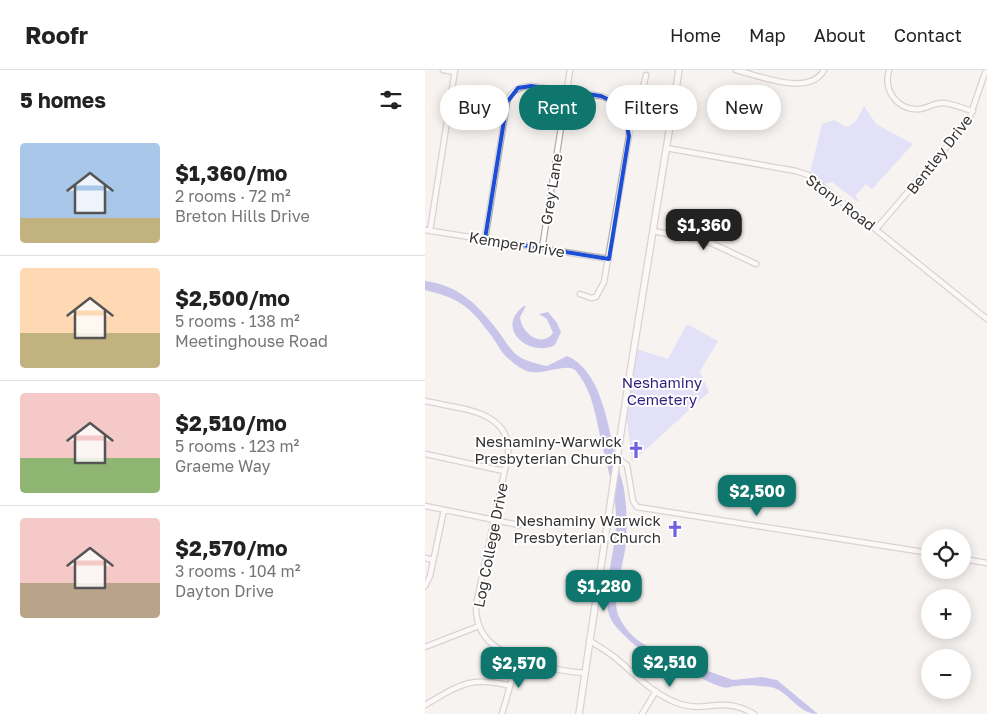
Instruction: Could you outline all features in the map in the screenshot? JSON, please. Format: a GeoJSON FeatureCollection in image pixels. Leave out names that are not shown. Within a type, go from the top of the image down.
{"type":"FeatureCollection","features":[{"type":"Feature","properties":{"kind":"main road"},"geometry":{"type":"LineString","coordinates":[[579,714],[617,458],[679,70]]}},
{"type":"Feature","properties":{"kind":"street"},"geometry":{"type":"LineString","coordinates":[[427,230],[455,71],[443,70]]}},
{"type":"Feature","properties":{"kind":"street","name":"Grey Lane"},"geometry":{"type":"LineString","coordinates":[[568,85],[570,70]]}},
{"type":"Feature","properties":{"kind":"street"},"geometry":{"type":"LineString","coordinates":[[737,70],[805,84],[819,78],[824,70]]}},
{"type":"Feature","properties":{"kind":"street"},"geometry":{"type":"LineString","coordinates":[[889,70],[887,80],[889,91],[896,101],[904,106],[917,109],[943,103],[973,112]]}},
{"type":"Feature","properties":{"kind":"street","name":"Bentley Drive"},"geometry":{"type":"LineString","coordinates":[[876,229],[968,122],[986,70]]}},
{"type":"Feature","properties":{"kind":"street"},"geometry":{"type":"LineString","coordinates":[[643,85],[646,75]]}},
{"type":"Feature","properties":{"kind":"street"},"geometry":{"type":"LineString","coordinates":[[485,239],[507,102],[510,96],[519,88]]}},
{"type":"Feature","properties":{"kind":"street","name":"Grey Lane"},"geometry":{"type":"LineString","coordinates":[[542,248],[561,130]]}},
{"type":"Feature","properties":{"kind":"street"},"geometry":{"type":"LineString","coordinates":[[580,294],[591,298],[598,295],[604,282],[629,130]]}},
{"type":"Feature","properties":{"kind":"street","name":"Stony Road"},"geometry":{"type":"LineString","coordinates":[[666,148],[801,172],[814,179],[987,319]]}},
{"type":"Feature","properties":{"kind":"street","name":"Kemper Drive"},"geometry":{"type":"LineString","coordinates":[[427,230],[609,259]]}},
{"type":"Feature","properties":{"kind":"street"},"geometry":{"type":"LineString","coordinates":[[653,232],[709,242],[756,264]]}},
{"type":"Feature","properties":{"kind":"street","name":"Log College Drive"},"geometry":{"type":"LineString","coordinates":[[425,401],[483,414],[496,421],[504,431],[508,442],[504,471],[476,605],[479,626],[483,635],[495,648],[518,658],[562,671],[584,673]]}},
{"type":"Feature","properties":{"kind":"street"},"geometry":{"type":"LineString","coordinates":[[425,454],[504,471]]}},
{"type":"Feature","properties":{"kind":"street"},"geometry":{"type":"LineString","coordinates":[[617,458],[627,465],[633,501],[637,507],[921,552]]}},
{"type":"Feature","properties":{"kind":"street"},"geometry":{"type":"LineString","coordinates":[[425,506],[519,526]]}},
{"type":"Feature","properties":{"kind":"street"},"geometry":{"type":"LineString","coordinates":[[425,586],[444,510]]}},
{"type":"Feature","properties":{"kind":"street"},"geometry":{"type":"LineString","coordinates":[[425,558],[433,560]]}},
{"type":"Feature","properties":{"kind":"street"},"geometry":{"type":"LineString","coordinates":[[971,560],[987,563]]}},
{"type":"Feature","properties":{"kind":"street"},"geometry":{"type":"LineString","coordinates":[[425,647],[479,626]]}},
{"type":"Feature","properties":{"kind":"street"},"geometry":{"type":"LineString","coordinates":[[589,640],[616,658],[656,691],[684,705],[730,704],[754,714]]}},
{"type":"Feature","properties":{"kind":"street"},"geometry":{"type":"LineString","coordinates":[[503,714],[518,658]]}},
{"type":"Feature","properties":{"kind":"street"},"geometry":{"type":"LineString","coordinates":[[425,705],[456,687],[475,681],[487,680],[510,686]]}},
{"type":"Feature","properties":{"kind":"street"},"geometry":{"type":"LineString","coordinates":[[642,714],[646,703],[656,691]]}},
{"type":"Feature","properties":{"kind":"highlighted area"},"geometry":{"type":"Polygon","coordinates":[[[531,86],[601,96],[616,103],[625,114],[629,136],[609,259],[485,239],[507,102],[518,88],[531,86]]]}},
{"type":"Feature","properties":{"kind":"green space"},"geometry":{"type":"Polygon","coordinates":[[[864,106],[876,124],[913,144],[872,189],[866,184],[855,196],[859,200],[858,202],[832,182],[824,184],[810,173],[822,124],[834,120],[846,127],[850,126],[857,119],[864,106]]]}},
{"type":"Feature","properties":{"kind":"green space","name":"Neshaminy Cemetery"},"geometry":{"type":"Polygon","coordinates":[[[687,324],[718,341],[700,371],[709,392],[632,462],[627,418],[637,349],[668,359],[687,324]]]}},
{"type":"Feature","properties":{"kind":"shaded area"},"geometry":{"type":"Polygon","coordinates":[[[425,281],[448,287],[476,305],[518,356],[547,366],[567,356],[579,363],[588,373],[606,414],[624,492],[627,525],[626,542],[616,600],[619,617],[632,635],[647,646],[685,660],[688,660],[689,653],[707,672],[733,680],[762,677],[777,680],[818,714],[804,710],[777,689],[753,685],[726,688],[712,683],[645,652],[620,630],[611,619],[607,603],[607,586],[616,528],[615,499],[596,415],[586,386],[572,368],[529,372],[520,367],[504,355],[472,312],[457,301],[425,290],[425,281]]]}},
{"type":"Feature","properties":{"kind":"shaded area"},"geometry":{"type":"Polygon","coordinates":[[[526,306],[520,317],[521,323],[532,337],[543,339],[548,338],[553,333],[547,319],[539,314],[548,312],[557,323],[561,332],[555,345],[545,348],[535,347],[519,339],[514,331],[513,323],[516,315],[526,306]]]}},
{"type":"Feature","properties":{"kind":"place","name":"Neshaminy-Warwick Presbyterian Church"},"geometry":{"type":"Point","coordinates":[636,450]}},
{"type":"Feature","properties":{"kind":"place","name":"Neshaminy Warwick Presbyterian Church"},"geometry":{"type":"Point","coordinates":[675,529]}}]}
